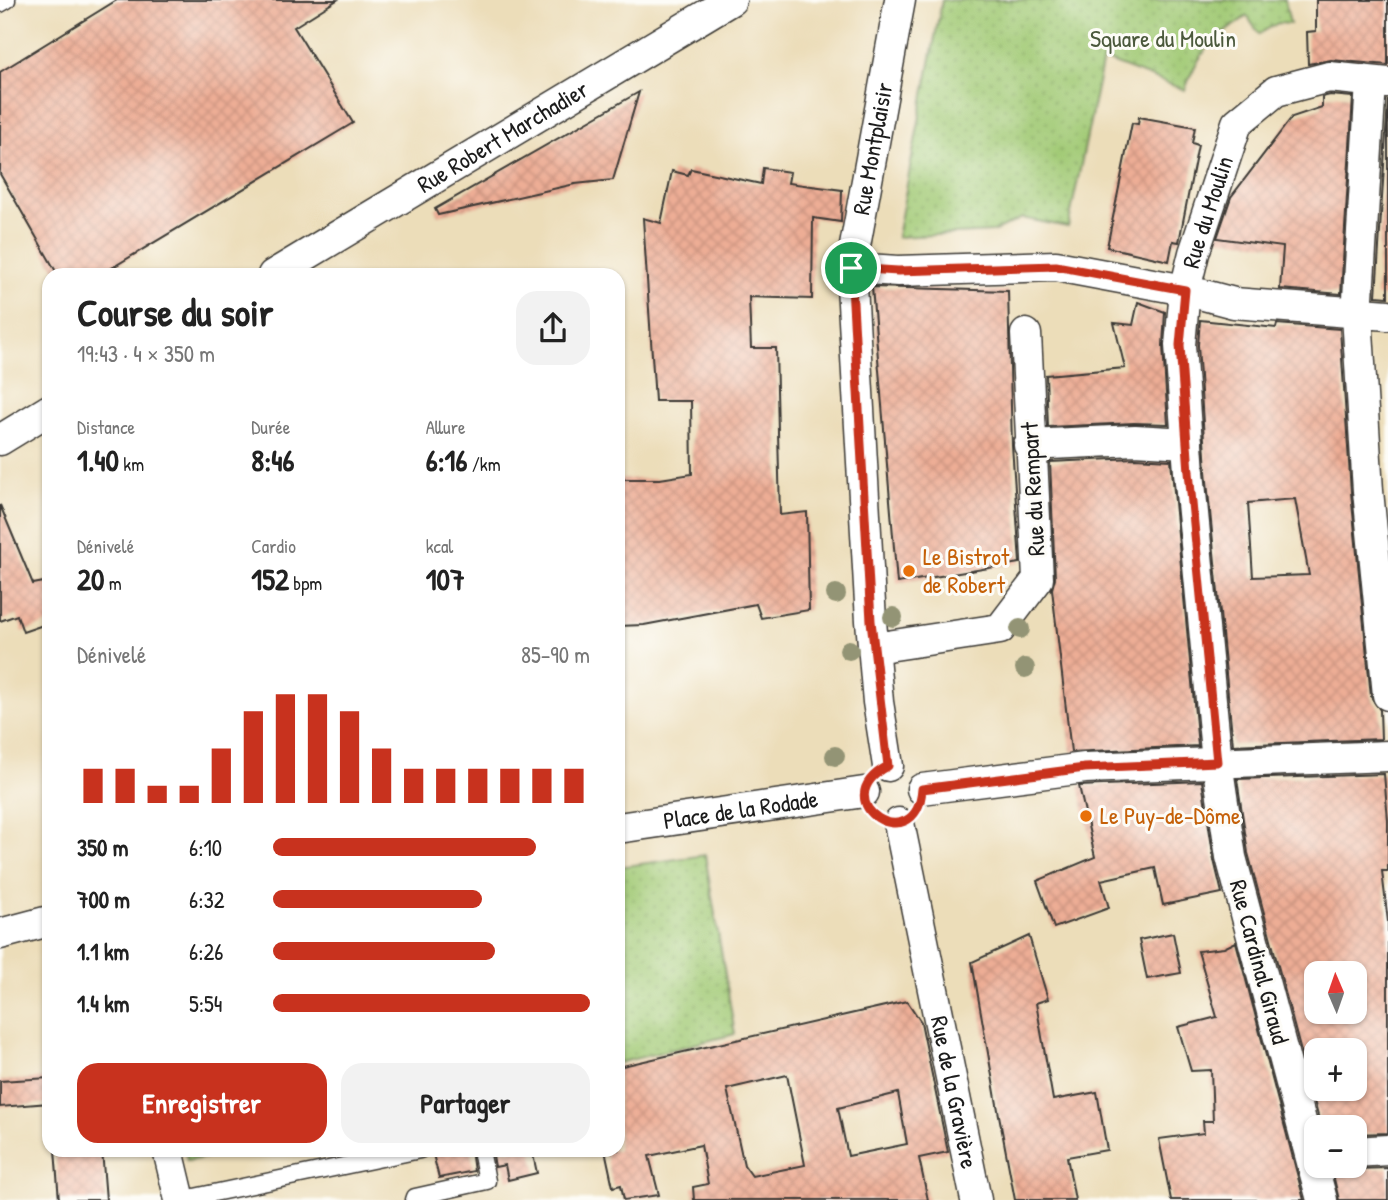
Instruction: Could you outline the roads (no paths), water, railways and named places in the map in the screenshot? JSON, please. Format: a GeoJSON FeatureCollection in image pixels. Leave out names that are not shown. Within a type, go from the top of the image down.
{"type":"FeatureCollection","features":[{"type":"Feature","properties":{"kind":"street","name":"Rue Robert Marchadier"},"geometry":{"type":"LineString","coordinates":[[285,268],[731,0]]}},
{"type":"Feature","properties":{"kind":"street","name":"Rue Montplaisir"},"geometry":{"type":"LineString","coordinates":[[874,648],[851,268],[900,0]]}},
{"type":"Feature","properties":{"kind":"street","name":"Rue du Moulin"},"geometry":{"type":"LineString","coordinates":[[1217,762],[1180,345],[1185,290],[1237,123],[1276,91],[1329,78],[1379,82]]}},
{"type":"Feature","properties":{"kind":"street"},"geometry":{"type":"LineString","coordinates":[[1379,82],[1357,315],[1378,491],[1388,695]]}},
{"type":"Feature","properties":{"kind":"street"},"geometry":{"type":"LineString","coordinates":[[851,268],[898,271],[1056,266],[1185,290],[1234,303],[1357,315],[1388,315]]}},
{"type":"Feature","properties":{"kind":"street","name":"Rue du Rempart"},"geometry":{"type":"LineString","coordinates":[[874,648],[1000,629],[1038,579],[1029,445],[1026,334]]}},
{"type":"Feature","properties":{"kind":"street"},"geometry":{"type":"LineString","coordinates":[[0,440],[42,414]]}},
{"type":"Feature","properties":{"kind":"street"},"geometry":{"type":"LineString","coordinates":[[1029,445],[1135,440],[1187,443]]}},
{"type":"Feature","properties":{"kind":"street"},"geometry":{"type":"LineString","coordinates":[[874,648],[888,766]]}},
{"type":"Feature","properties":{"kind":"street"},"geometry":{"type":"LineString","coordinates":[[922,789],[1043,772],[1388,756]]}},
{"type":"Feature","properties":{"kind":"street","name":"Rue Cardinal Giraud"},"geometry":{"type":"LineString","coordinates":[[1217,762],[1231,857],[1304,1119]]}},
{"type":"Feature","properties":{"kind":"street"},"geometry":{"type":"LineString","coordinates":[[888,766],[903,767],[916,775],[922,789],[921,804],[912,817],[899,823],[885,823],[874,816],[866,806],[864,792],[872,775],[888,766]]}},
{"type":"Feature","properties":{"kind":"street","name":"Place de la Rodade"},"geometry":{"type":"LineString","coordinates":[[625,827],[864,792]]}},
{"type":"Feature","properties":{"kind":"street","name":"Rue de la Gravière"},"geometry":{"type":"LineString","coordinates":[[899,823],[976,1200]]}},
{"type":"Feature","properties":{"kind":"street"},"geometry":{"type":"LineString","coordinates":[[0,934],[42,923]]}},
{"type":"Feature","properties":{"kind":"street"},"geometry":{"type":"LineString","coordinates":[[1367,1151],[1388,1150]]}},
{"type":"Feature","properties":{"kind":"street"},"geometry":{"type":"LineString","coordinates":[[170,1157],[180,1200]]}},
{"type":"Feature","properties":{"kind":"street","name":"Rue Cardinal Giraud"},"geometry":{"type":"LineString","coordinates":[[1318,1178],[1322,1200]]}},
{"type":"Feature","properties":{"kind":"lane"},"geometry":{"type":"LineString","coordinates":[[0,4],[7,0]]}},
{"type":"Feature","properties":{"kind":"lane"},"geometry":{"type":"LineString","coordinates":[[180,1200],[386,1157]]}},
{"type":"Feature","properties":{"kind":"lane"},"geometry":{"type":"LineString","coordinates":[[414,1200],[415,1197],[487,1181],[482,1157]]}},
{"type":"Feature","properties":{"kind":"place","name":"Le Bistrot de Robert"},"geometry":{"type":"Point","coordinates":[909,571]}},
{"type":"Feature","properties":{"kind":"place","name":"Le Puy-de-Dôme"},"geometry":{"type":"Point","coordinates":[1086,816]}},
{"type":"Feature","properties":{"kind":"park label","name":"Square du Moulin"},"geometry":{"type":"Point","coordinates":[1163,39]}}]}
